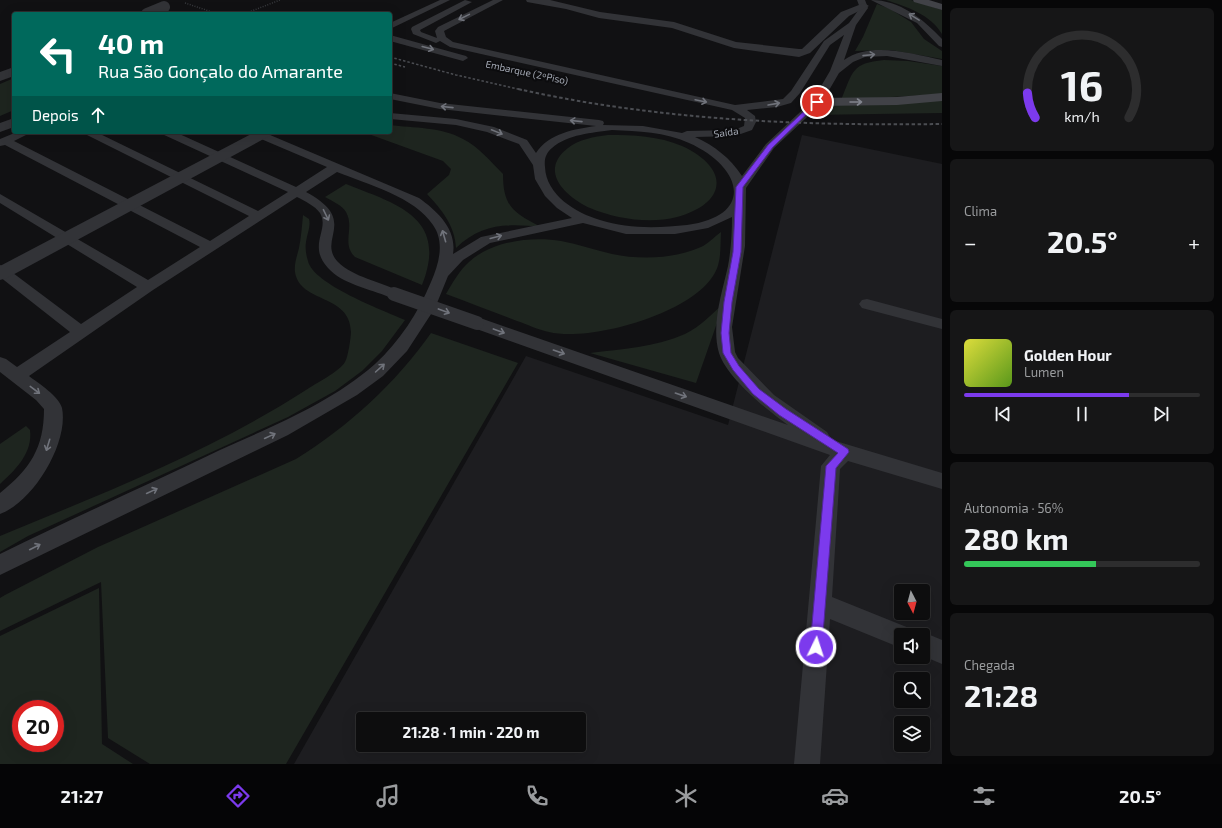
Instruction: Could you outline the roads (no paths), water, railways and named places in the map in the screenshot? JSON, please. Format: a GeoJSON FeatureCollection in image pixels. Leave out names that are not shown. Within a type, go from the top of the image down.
{"type":"FeatureCollection","features":[{"type":"Feature","properties":{"kind":"main road"},"geometry":{"type":"LineString","coordinates":[[918,0],[942,7]]}},
{"type":"Feature","properties":{"kind":"main road"},"geometry":{"type":"LineString","coordinates":[[817,102],[897,101],[942,97]]}},
{"type":"Feature","properties":{"kind":"street"},"geometry":{"type":"LineString","coordinates":[[531,0],[567,6],[599,15],[674,25],[734,45],[799,53],[806,51],[845,14],[862,3]]}},
{"type":"Feature","properties":{"kind":"street"},"geometry":{"type":"LineString","coordinates":[[152,12],[164,7]]}},
{"type":"Feature","properties":{"kind":"street"},"geometry":{"type":"LineString","coordinates":[[0,77],[12,73]]}},
{"type":"Feature","properties":{"kind":"street"},"geometry":{"type":"LineString","coordinates":[[2,137],[12,124]]}},
{"type":"Feature","properties":{"kind":"street"},"geometry":{"type":"LineString","coordinates":[[1,272],[180,178],[258,134]]}},
{"type":"Feature","properties":{"kind":"lane"},"geometry":{"type":"LineString","coordinates":[[392,25],[446,0]]}},
{"type":"Feature","properties":{"kind":"lane"},"geometry":{"type":"LineString","coordinates":[[472,0],[415,29],[416,34],[421,37],[450,44],[735,108],[777,104],[787,101],[795,93],[827,43],[852,25]]}},
{"type":"Feature","properties":{"kind":"lane"},"geometry":{"type":"LineString","coordinates":[[450,44],[442,38],[440,32],[441,29],[499,0]]}},
{"type":"Feature","properties":{"kind":"lane"},"geometry":{"type":"LineString","coordinates":[[875,0],[902,11],[920,21],[942,44]]}},
{"type":"Feature","properties":{"kind":"lane"},"geometry":{"type":"LineString","coordinates":[[392,116],[456,122],[490,129],[523,142],[538,164],[540,177],[548,192],[562,207],[585,219],[618,228],[666,232],[693,228],[716,221],[732,210],[739,195],[770,146],[817,102],[835,71],[862,3]]}},
{"type":"Feature","properties":{"kind":"lane"},"geometry":{"type":"LineString","coordinates":[[392,39],[472,60]]}},
{"type":"Feature","properties":{"kind":"lane"},"geometry":{"type":"LineString","coordinates":[[835,71],[851,59],[866,55],[905,56],[942,63]]}},
{"type":"Feature","properties":{"kind":"lane","name":"Embarque (2ºPiso)"},"geometry":{"type":"LineString","coordinates":[[551,77],[667,93]]}},
{"type":"Feature","properties":{"kind":"lane"},"geometry":{"type":"LineString","coordinates":[[392,96],[440,106],[643,128],[674,134],[703,145],[725,160],[738,178],[739,195],[737,252],[728,302],[725,333],[727,353],[736,368],[756,391],[782,412],[844,452]]}},
{"type":"Feature","properties":{"kind":"lane","name":"Saída"},"geometry":{"type":"LineString","coordinates":[[674,134],[714,135],[735,133],[748,128],[751,122],[750,116],[735,108]]}},
{"type":"Feature","properties":{"kind":"lane"},"geometry":{"type":"LineString","coordinates":[[538,164],[542,152],[559,139],[583,131],[612,127],[643,128]]}},
{"type":"Feature","properties":{"kind":"lane"},"geometry":{"type":"LineString","coordinates":[[2,137],[16,134]]}},
{"type":"Feature","properties":{"kind":"lane"},"geometry":{"type":"LineString","coordinates":[[91,134],[258,216]]}},
{"type":"Feature","properties":{"kind":"lane"},"geometry":{"type":"LineString","coordinates":[[170,134],[296,192],[320,206],[325,212],[330,224],[324,245],[324,253],[335,267],[344,273],[394,294],[844,452],[942,481]]}},
{"type":"Feature","properties":{"kind":"lane"},"geometry":{"type":"LineString","coordinates":[[262,134],[408,197],[424,207],[441,228],[446,240],[442,274]]}},
{"type":"Feature","properties":{"kind":"lane"},"geometry":{"type":"LineString","coordinates":[[2,137],[210,247]]}},
{"type":"Feature","properties":{"kind":"lane"},"geometry":{"type":"LineString","coordinates":[[16,376],[148,287],[336,167]]}},
{"type":"Feature","properties":{"kind":"lane"},"geometry":{"type":"LineString","coordinates":[[0,198],[148,287]]}},
{"type":"Feature","properties":{"kind":"lane"},"geometry":{"type":"LineString","coordinates":[[0,565],[43,543],[282,430],[350,392],[374,374],[406,341],[417,326],[442,274],[458,257],[486,240],[585,219]]}},
{"type":"Feature","properties":{"kind":"lane"},"geometry":{"type":"LineString","coordinates":[[1,272],[81,332]]}},
{"type":"Feature","properties":{"kind":"lane"},"geometry":{"type":"LineString","coordinates":[[867,304],[942,324]]}},
{"type":"Feature","properties":{"kind":"lane"},"geometry":{"type":"LineString","coordinates":[[0,363],[42,395],[53,407],[53,429],[45,453],[32,473],[0,505]]}},
{"type":"Feature","properties":{"kind":"lane"},"geometry":{"type":"LineString","coordinates":[[807,764],[831,466],[844,452]]}},
{"type":"Feature","properties":{"kind":"lane"},"geometry":{"type":"LineString","coordinates":[[819,603],[894,633]]}},
{"type":"Feature","properties":{"kind":"lane"},"geometry":{"type":"LineString","coordinates":[[930,647],[942,652]]}},
{"type":"Feature","properties":{"kind":"railway"},"geometry":{"type":"LineString","coordinates":[[392,58],[456,75],[522,90]]}},
{"type":"Feature","properties":{"kind":"railway"},"geometry":{"type":"LineString","coordinates":[[392,64],[405,67]]}},
{"type":"Feature","properties":{"kind":"railway"},"geometry":{"type":"LineString","coordinates":[[518,89],[623,108],[729,119],[835,124],[942,124]]}}]}
